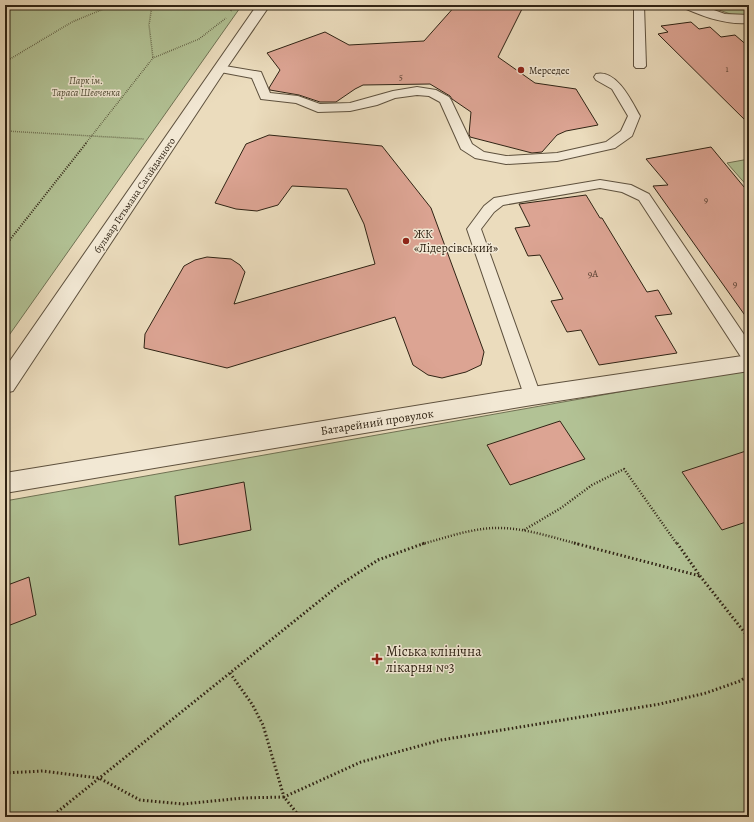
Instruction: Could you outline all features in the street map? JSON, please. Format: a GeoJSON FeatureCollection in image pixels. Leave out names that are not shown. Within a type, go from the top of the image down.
{"type":"FeatureCollection","features":[{"type":"Feature","properties":{"kind":"street","name":"бульвар Гетьмана Сагайдачного"},"geometry":{"type":"LineString","coordinates":[[5,385],[170,140],[264,5]]}},
{"type":"Feature","properties":{"kind":"street"},"geometry":{"type":"LineString","coordinates":[[689,5],[727,19],[749,19]]}},
{"type":"Feature","properties":{"kind":"street","name":"Батарейний провулок"},"geometry":{"type":"LineString","coordinates":[[5,483],[532,396],[749,363]]}},
{"type":"Feature","properties":{"kind":"lane"},"geometry":{"type":"LineString","coordinates":[[639,5],[640,66]]}},
{"type":"Feature","properties":{"kind":"lane"},"geometry":{"type":"LineString","coordinates":[[219,69],[257,76],[265,96],[298,100],[318,108],[350,108],[374,102],[393,94],[417,91],[432,93],[445,100],[466,146],[480,155],[506,160],[557,157],[610,145],[627,133],[634,116],[617,87],[600,77]]}},
{"type":"Feature","properties":{"kind":"lane"},"geometry":{"type":"LineString","coordinates":[[532,396],[474,229],[489,209],[499,201],[600,184],[626,188],[644,197],[749,355]]}},
{"type":"Feature","properties":{"kind":"path"},"geometry":{"type":"LineString","coordinates":[[5,62],[72,22],[113,5]]}},
{"type":"Feature","properties":{"kind":"path"},"geometry":{"type":"LineString","coordinates":[[152,5],[149,24],[153,58]]}},
{"type":"Feature","properties":{"kind":"path"},"geometry":{"type":"LineString","coordinates":[[5,246],[153,58],[166,51],[194,41],[211,31],[230,14],[233,5]]}},
{"type":"Feature","properties":{"kind":"path"},"geometry":{"type":"LineString","coordinates":[[5,131],[170,140]]}},
{"type":"Feature","properties":{"kind":"path"},"geometry":{"type":"LineString","coordinates":[[524,530],[561,508],[592,485],[624,469],[700,576],[749,638]]}},
{"type":"Feature","properties":{"kind":"path"},"geometry":{"type":"LineString","coordinates":[[51,817],[338,586],[378,560],[422,544],[466,532],[494,528],[524,530],[700,576]]}},
{"type":"Feature","properties":{"kind":"path"},"geometry":{"type":"LineString","coordinates":[[230,673],[252,704],[263,725],[284,797],[300,817]]}},
{"type":"Feature","properties":{"kind":"path"},"geometry":{"type":"LineString","coordinates":[[5,772],[42,771],[99,778],[140,800],[183,804],[243,798],[284,797],[361,762],[441,740],[660,704],[706,693],[740,681],[749,675]]}},
{"type":"Feature","properties":{"kind":"green space","name":"Парк ім. Тараса Шевченка"},"geometry":{"type":"Polygon","coordinates":[[[5,5],[242,5],[5,341],[5,5]]]}},
{"type":"Feature","properties":{"kind":"green space"},"geometry":{"type":"Polygon","coordinates":[[[705,5],[749,5],[749,15],[736,16],[705,5]]]}},
{"type":"Feature","properties":{"kind":"green space"},"geometry":{"type":"Polygon","coordinates":[[[749,159],[749,188],[727,163],[749,159]]]}},
{"type":"Feature","properties":{"kind":"green space","name":"Міська клінічна лікарня №3"},"geometry":{"type":"Polygon","coordinates":[[[749,369],[749,817],[5,817],[5,501],[749,369]]]}},
{"type":"Feature","properties":{"kind":"building"},"geometry":{"type":"Polygon","coordinates":[[[456,5],[524,5],[498,57],[535,83],[576,89],[598,125],[566,131],[557,135],[542,152],[532,153],[470,137],[471,112],[450,96],[430,84],[363,85],[336,102],[320,102],[299,95],[270,90],[269,88],[280,70],[267,53],[325,32],[349,45],[424,41],[456,5]]]}},
{"type":"Feature","properties":{"kind":"building"},"geometry":{"type":"Polygon","coordinates":[[[691,22],[699,29],[710,27],[721,37],[735,35],[749,47],[749,124],[658,34],[668,32],[661,26],[691,22]]]}},
{"type":"Feature","properties":{"kind":"building","name":"ЖК «Лідерсівський»"},"geometry":{"type":"Polygon","coordinates":[[[269,135],[382,146],[431,208],[484,352],[481,365],[466,372],[442,378],[428,375],[413,365],[395,317],[227,368],[144,348],[145,334],[184,266],[195,260],[207,257],[231,259],[240,265],[245,272],[234,304],[375,264],[364,224],[347,189],[292,186],[278,205],[257,211],[236,209],[215,203],[246,144],[269,135]]]}},
{"type":"Feature","properties":{"kind":"building"},"geometry":{"type":"Polygon","coordinates":[[[711,147],[749,193],[749,321],[653,186],[668,185],[646,159],[711,147]]]}},
{"type":"Feature","properties":{"kind":"building"},"geometry":{"type":"Polygon","coordinates":[[[586,195],[600,218],[602,218],[647,292],[658,290],[672,314],[655,316],[677,353],[599,365],[581,330],[567,332],[551,301],[563,299],[540,255],[528,256],[515,228],[530,226],[519,204],[586,195]]]}},
{"type":"Feature","properties":{"kind":"building"},"geometry":{"type":"Polygon","coordinates":[[[560,421],[585,459],[510,485],[487,445],[560,421]]]}},
{"type":"Feature","properties":{"kind":"building"},"geometry":{"type":"Polygon","coordinates":[[[749,450],[749,521],[722,530],[682,472],[749,450]]]}},
{"type":"Feature","properties":{"kind":"building"},"geometry":{"type":"Polygon","coordinates":[[[244,482],[251,530],[179,545],[175,496],[244,482]]]}},
{"type":"Feature","properties":{"kind":"building"},"geometry":{"type":"Polygon","coordinates":[[[29,577],[36,615],[5,627],[5,586],[29,577]]]}},
{"type":"Feature","properties":{"kind":"place","name":"Мерседес"},"geometry":{"type":"Point","coordinates":[521,70]}},
{"type":"Feature","properties":{"kind":"place","name":"ЖК «Лідерсівський»"},"geometry":{"type":"Point","coordinates":[406,241]}},
{"type":"Feature","properties":{"kind":"place","name":"Міська клінічна лікарня №3"},"geometry":{"type":"Point","coordinates":[377,659]}}]}
